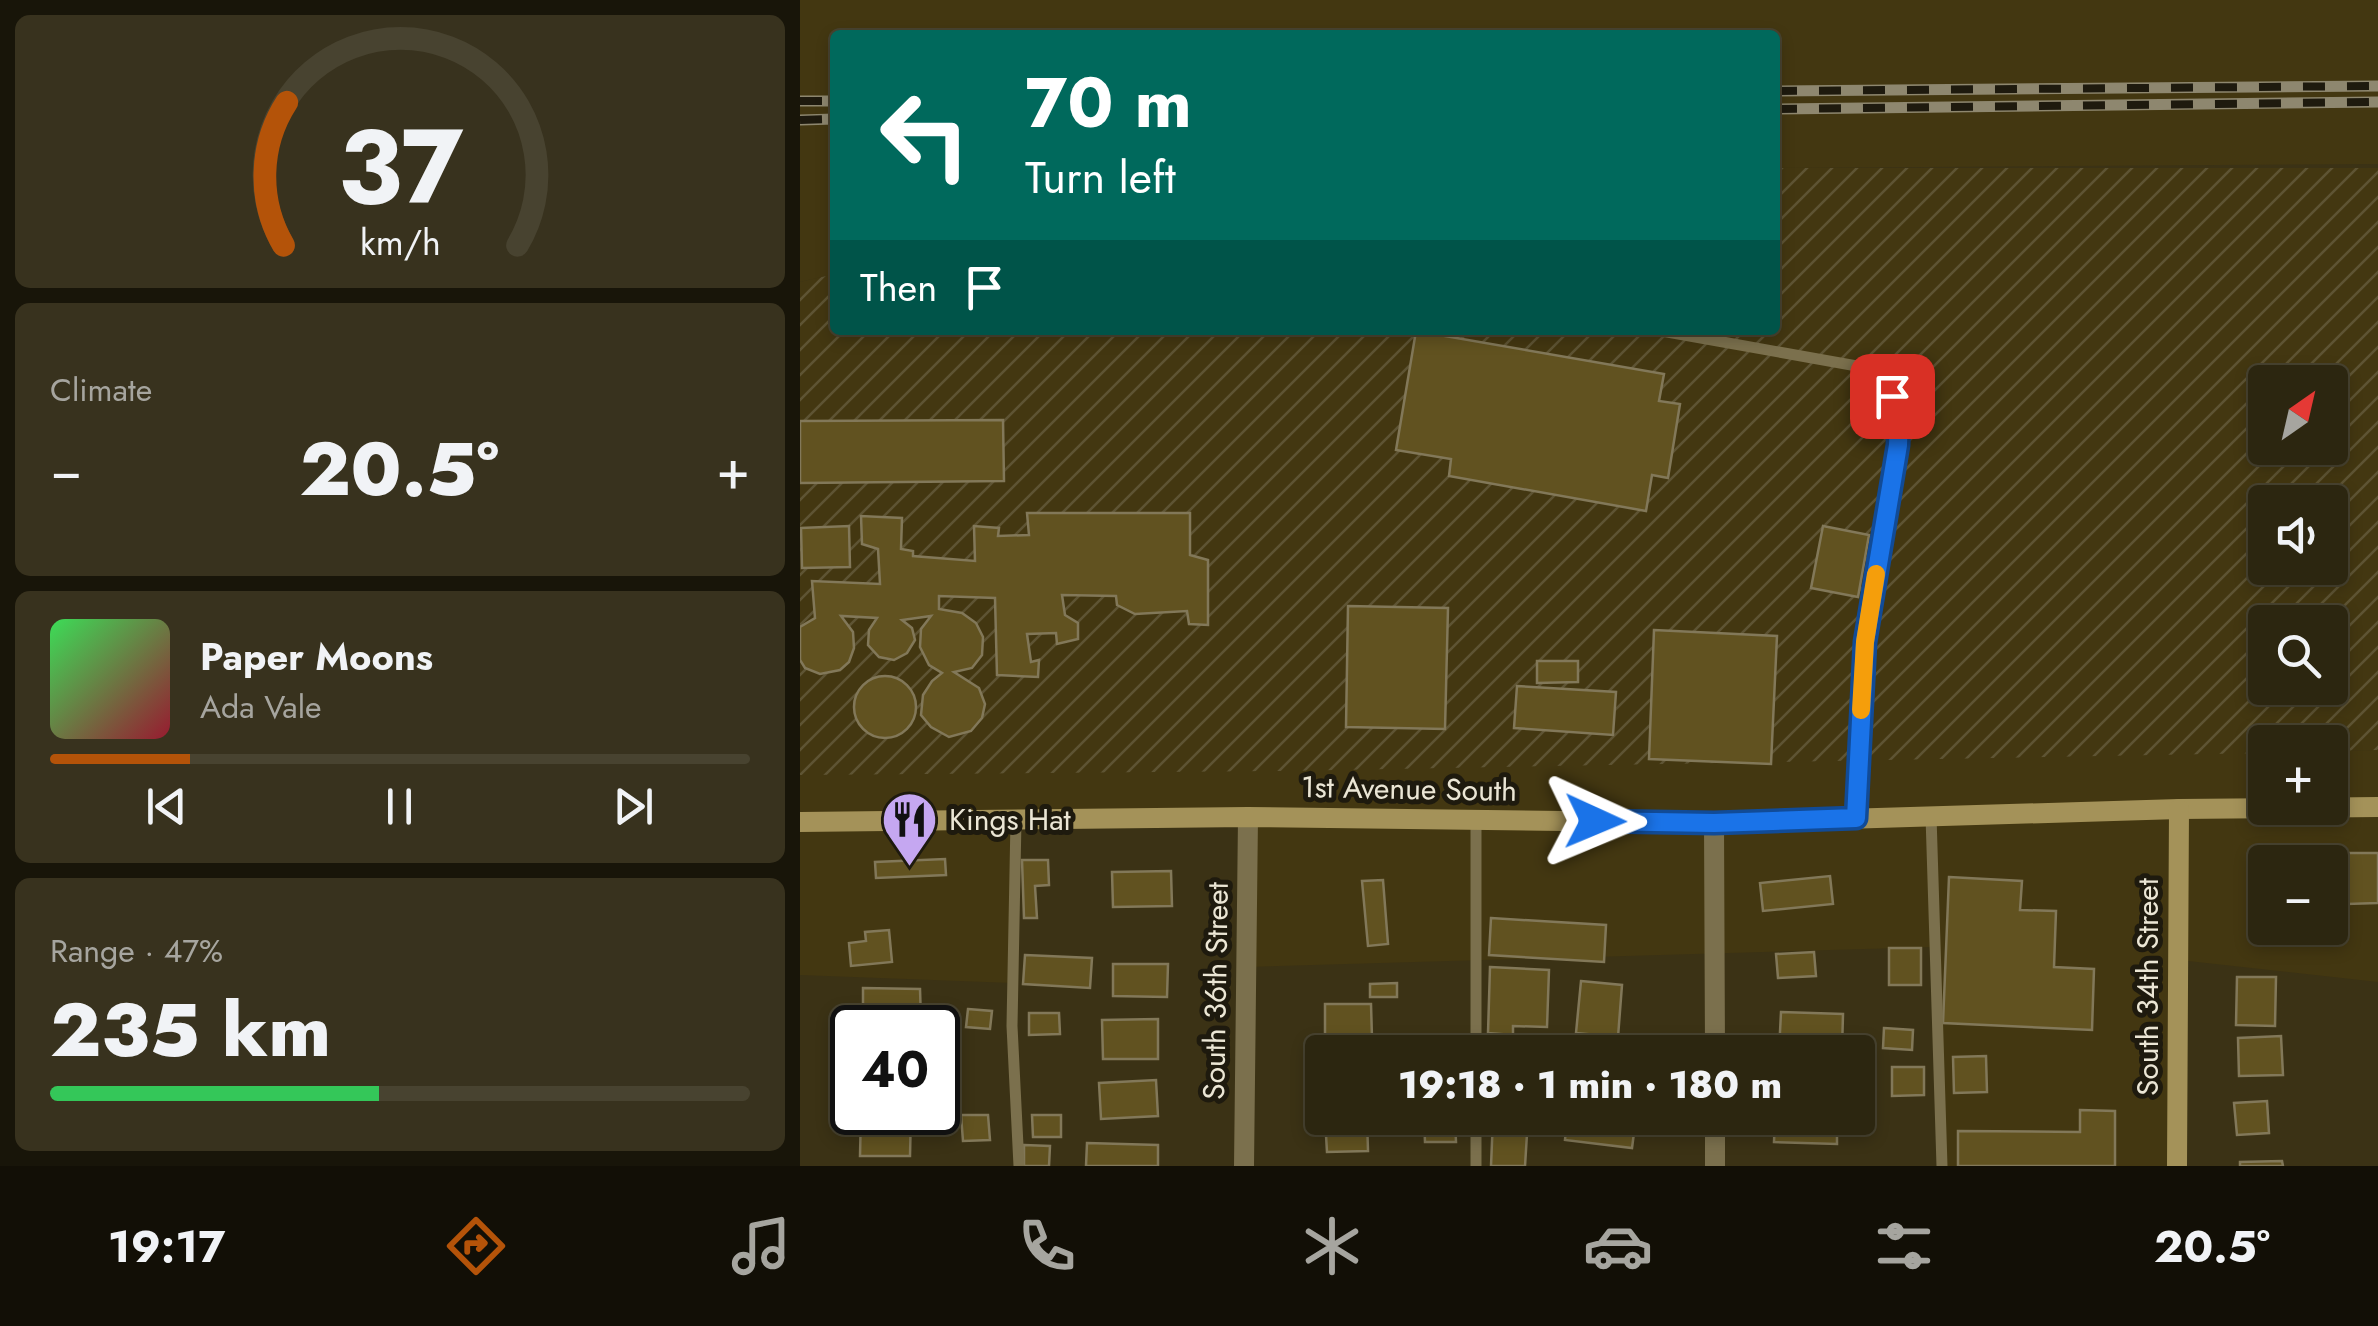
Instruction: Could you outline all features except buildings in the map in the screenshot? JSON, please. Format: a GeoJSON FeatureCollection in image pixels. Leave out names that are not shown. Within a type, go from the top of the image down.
{"type":"FeatureCollection","features":[{"type":"Feature","properties":{"kind":"street","name":"1st Avenue South"},"geometry":{"type":"LineString","coordinates":[[800,822],[1248,817],[1714,823],[2378,807]]}},
{"type":"Feature","properties":{"kind":"street","name":"South 34th Street"},"geometry":{"type":"LineString","coordinates":[[2178,1166],[2179,809]]}},
{"type":"Feature","properties":{"kind":"street","name":"South 36th Street"},"geometry":{"type":"LineString","coordinates":[[1244,1166],[1248,817]]}},
{"type":"Feature","properties":{"kind":"street"},"geometry":{"type":"LineString","coordinates":[[1714,823],[1715,1035]]}},
{"type":"Feature","properties":{"kind":"street"},"geometry":{"type":"LineString","coordinates":[[1715,1135],[1715,1166]]}},
{"type":"Feature","properties":{"kind":"lane"},"geometry":{"type":"LineString","coordinates":[[1684,335],[1868,368],[1892,396],[1899,416],[1898,445],[1865,642],[1856,818]]}},
{"type":"Feature","properties":{"kind":"lane"},"geometry":{"type":"LineString","coordinates":[[1931,816],[1942,1166]]}},
{"type":"Feature","properties":{"kind":"lane"},"geometry":{"type":"LineString","coordinates":[[1016,820],[1012,1026],[1019,1166]]}},
{"type":"Feature","properties":{"kind":"lane"},"geometry":{"type":"LineString","coordinates":[[1476,820],[1476,1035]]}},
{"type":"Feature","properties":{"kind":"lane"},"geometry":{"type":"LineString","coordinates":[[1476,1135],[1476,1166]]}},
{"type":"Feature","properties":{"kind":"shaded area"},"geometry":{"type":"Polygon","coordinates":[[[800,0],[2378,0],[2378,164],[1780,168],[1780,30],[830,30],[830,275],[800,282],[800,0]]]}},
{"type":"Feature","properties":{"kind":"shaded area"},"geometry":{"type":"Polygon","coordinates":[[[1780,168],[2378,168],[2378,750],[2348,751],[2348,725],[2248,725],[2248,753],[1284,771],[800,775],[800,282],[830,275],[830,335],[1780,335],[1780,168]]]}},
{"type":"Feature","properties":{"kind":"shaded area"},"geometry":{"type":"Polygon","coordinates":[[[2378,750],[2378,982],[2179,960],[2177,1166],[1942,1166],[1934,947],[1246,967],[1248,818],[1016,820],[1013,983],[800,975],[800,768],[2248,752],[2248,825],[2348,825],[2348,751],[2378,750]]]}},
{"type":"Feature","properties":{"kind":"railway"},"geometry":{"type":"LineString","coordinates":[[1780,91],[2378,86]]}},
{"type":"Feature","properties":{"kind":"railway"},"geometry":{"type":"LineString","coordinates":[[800,101],[830,101]]}},
{"type":"Feature","properties":{"kind":"railway"},"geometry":{"type":"LineString","coordinates":[[1780,109],[2378,102]]}},
{"type":"Feature","properties":{"kind":"railway"},"geometry":{"type":"LineString","coordinates":[[800,120],[830,119]]}},
{"type":"Feature","properties":{"kind":"slow traffic"},"geometry":{"type":"LineString","coordinates":[[1861,710],[1865,642],[1876,574]]}},
{"type":"Feature","properties":{"kind":"place","name":"Kings Hat"},"geometry":{"type":"Point","coordinates":[910,869]}},
{"type":"Feature","properties":{"kind":"route"},"geometry":{"type":"LineString","coordinates":[[1595,821],[1714,823],[1856,818],[1865,642],[1898,445],[1899,416],[1892,396]]}}]}
